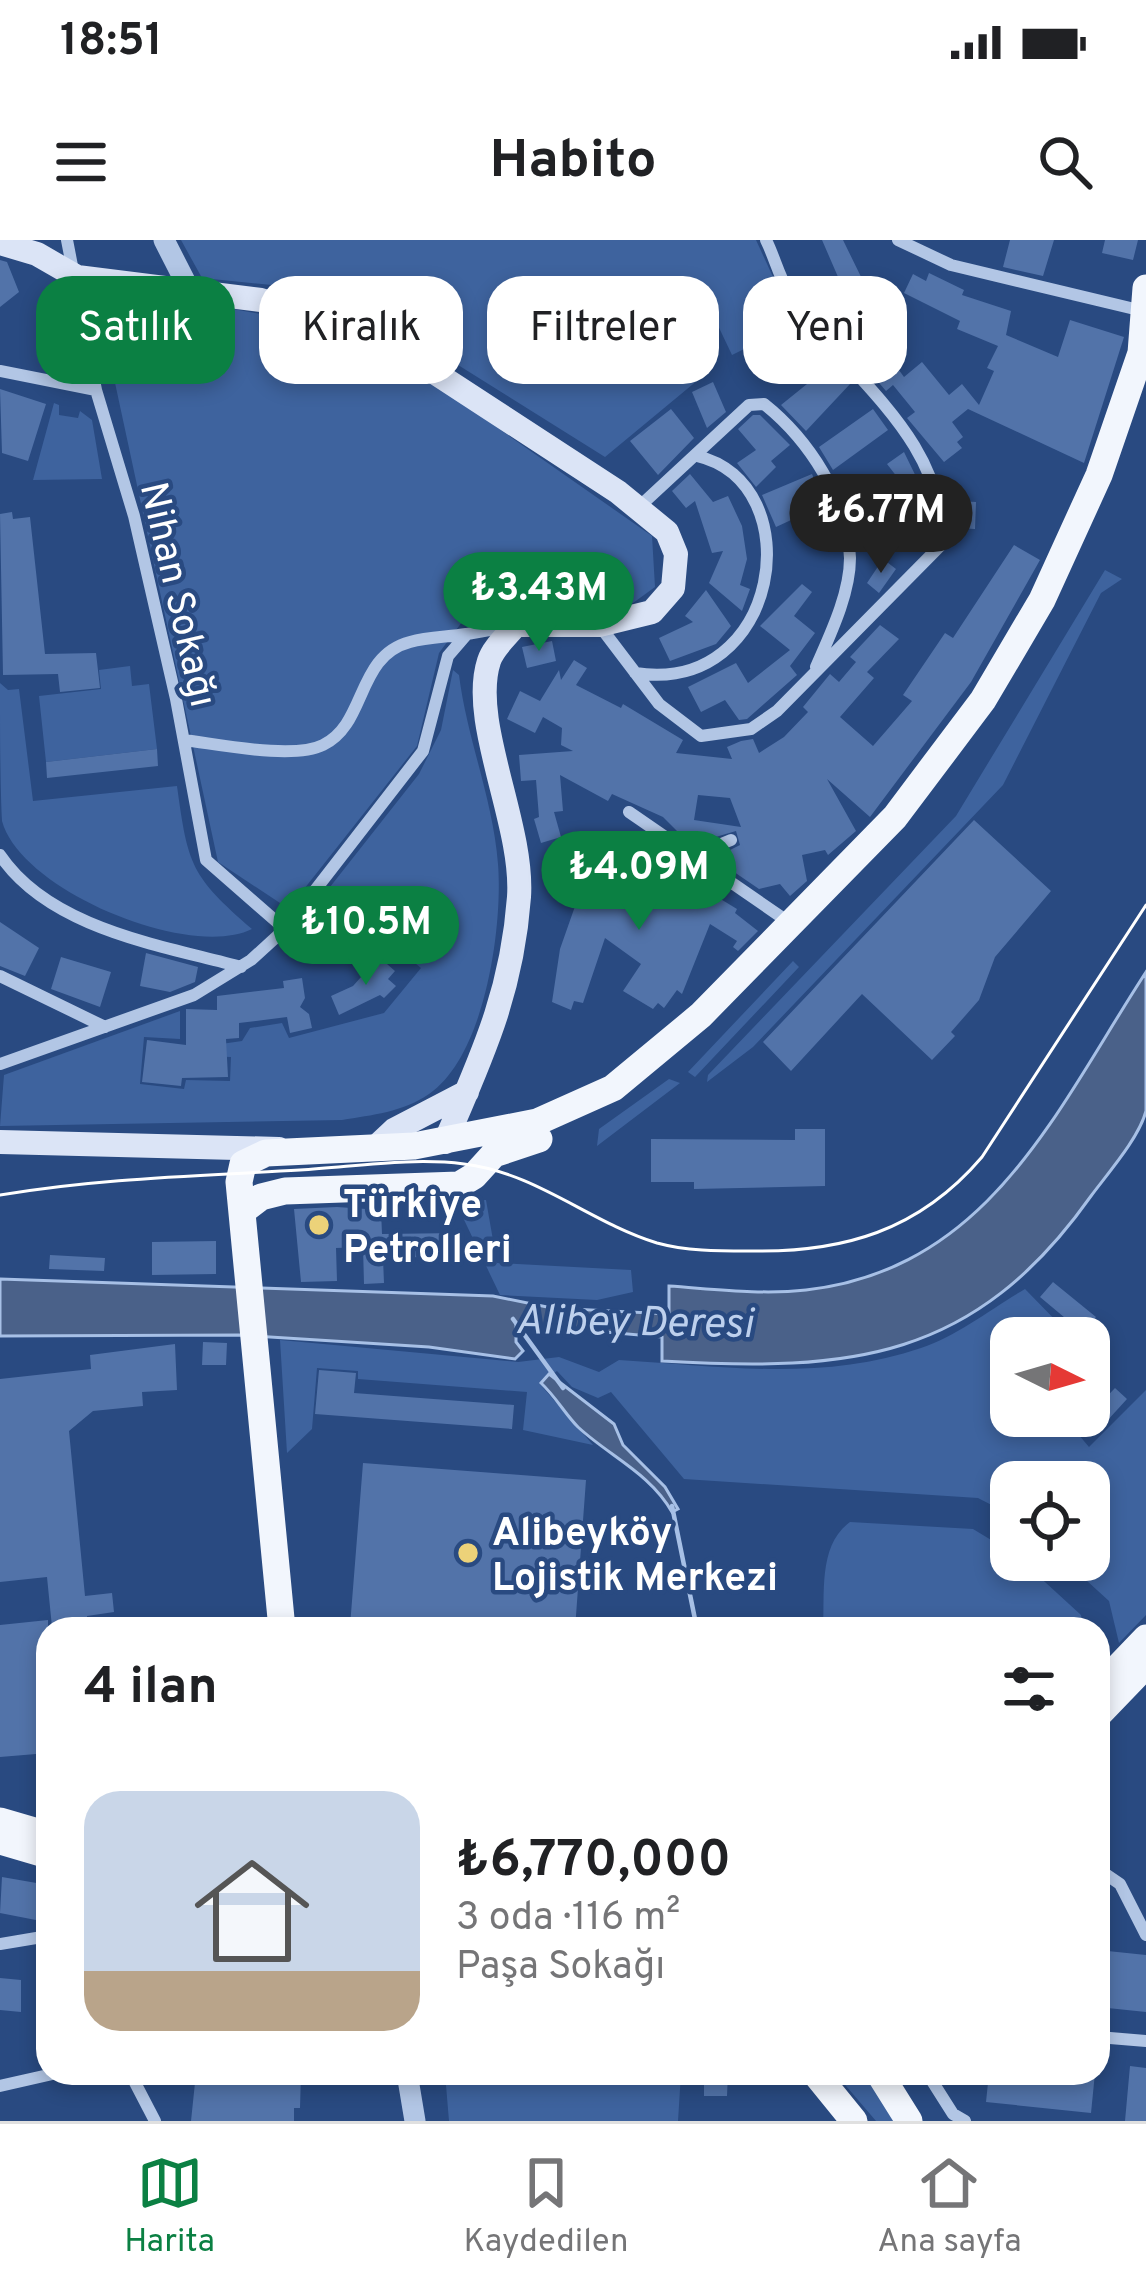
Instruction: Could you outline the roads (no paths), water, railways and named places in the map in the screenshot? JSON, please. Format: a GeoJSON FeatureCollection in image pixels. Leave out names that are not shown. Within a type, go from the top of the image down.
{"type":"FeatureCollection","features":[{"type":"Feature","properties":{"kind":"main road"},"geometry":{"type":"LineString","coordinates":[[0,243],[37,254],[73,276]]}},
{"type":"Feature","properties":{"kind":"main road"},"geometry":{"type":"LineString","coordinates":[[235,296],[368,329],[639,507],[667,532],[676,554],[673,588],[652,612],[599,625],[516,625],[490,657],[483,695],[514,827],[520,891],[514,948],[499,1020],[428,1184],[403,1189]]}},
{"type":"Feature","properties":{"kind":"main road"},"geometry":{"type":"LineString","coordinates":[[282,1617],[240,1174],[254,1155],[445,1142],[537,1122],[613,1088],[701,1015],[926,780],[1016,646],[1061,563],[1099,475],[1141,353],[1145,303]]}},
{"type":"Feature","properties":{"kind":"main road"},"geometry":{"type":"LineString","coordinates":[[245,1209],[271,1193],[459,1185],[475,1177],[494,1154],[573,1129],[637,1090],[719,1022],[928,805],[973,747],[1048,623],[1096,526],[1146,387]]}},
{"type":"Feature","properties":{"kind":"main road"},"geometry":{"type":"LineString","coordinates":[[378,1145],[394,1130],[466,1092]]}},
{"type":"Feature","properties":{"kind":"main road"},"geometry":{"type":"LineString","coordinates":[[0,1142],[245,1145],[286,1150]]}},
{"type":"Feature","properties":{"kind":"main road"},"geometry":{"type":"LineString","coordinates":[[196,1148],[222,1157],[271,1193]]}},
{"type":"Feature","properties":{"kind":"main road"},"geometry":{"type":"LineString","coordinates":[[281,1600],[287,1617]]}},
{"type":"Feature","properties":{"kind":"main road"},"geometry":{"type":"LineString","coordinates":[[1110,1676],[1146,1638]]}},
{"type":"Feature","properties":{"kind":"main road"},"geometry":{"type":"LineString","coordinates":[[1110,1702],[1146,1665]]}},
{"type":"Feature","properties":{"kind":"main road"},"geometry":{"type":"LineString","coordinates":[[0,1821],[36,1832]]}},
{"type":"Feature","properties":{"kind":"main road"},"geometry":{"type":"LineString","coordinates":[[0,1841],[36,1852]]}},
{"type":"Feature","properties":{"kind":"main road"},"geometry":{"type":"LineString","coordinates":[[824,2085],[854,2121]]}},
{"type":"Feature","properties":{"kind":"main road"},"geometry":{"type":"LineString","coordinates":[[886,2085],[908,2121]]}},
{"type":"Feature","properties":{"kind":"street","name":"Nihan Sokağı"},"geometry":{"type":"LineString","coordinates":[[67,240],[76,276]]}},
{"type":"Feature","properties":{"kind":"street"},"geometry":{"type":"LineString","coordinates":[[164,240],[182,276]]}},
{"type":"Feature","properties":{"kind":"street"},"geometry":{"type":"LineString","coordinates":[[599,625],[659,704],[701,736],[751,729],[926,566],[942,544],[943,507],[923,457],[788,290],[766,240]]}},
{"type":"Feature","properties":{"kind":"street"},"geometry":{"type":"LineString","coordinates":[[898,240],[951,265],[1145,303]]}},
{"type":"Feature","properties":{"kind":"street"},"geometry":{"type":"LineString","coordinates":[[0,371],[96,389]]}},
{"type":"Feature","properties":{"kind":"street","name":"Nihan Sokağı"},"geometry":{"type":"LineString","coordinates":[[95,384],[134,516],[206,860],[215,874],[285,929]]}},
{"type":"Feature","properties":{"kind":"street"},"geometry":{"type":"LineString","coordinates":[[639,507],[749,405],[764,404],[790,425],[813,454],[842,520],[850,559],[813,674]]}},
{"type":"Feature","properties":{"kind":"street"},"geometry":{"type":"LineString","coordinates":[[635,673],[660,677],[690,670],[738,641],[761,607],[768,573],[764,536],[748,494],[732,469],[698,455]]}},
{"type":"Feature","properties":{"kind":"street"},"geometry":{"type":"LineString","coordinates":[[184,740],[290,751],[327,744],[344,726],[371,669],[388,653],[409,642],[516,625]]}},
{"type":"Feature","properties":{"kind":"street"},"geometry":{"type":"LineString","coordinates":[[0,1064],[219,984],[285,929],[423,751],[448,656],[467,634]]}},
{"type":"Feature","properties":{"kind":"street"},"geometry":{"type":"LineString","coordinates":[[629,812],[697,854],[791,924]]}},
{"type":"Feature","properties":{"kind":"street"},"geometry":{"type":"LineString","coordinates":[[697,854],[731,840]]}},
{"type":"Feature","properties":{"kind":"street"},"geometry":{"type":"LineString","coordinates":[[0,855],[26,886],[68,910],[149,944],[242,967]]}},
{"type":"Feature","properties":{"kind":"street"},"geometry":{"type":"LineString","coordinates":[[0,976],[105,1027]]}},
{"type":"Feature","properties":{"kind":"street"},"geometry":{"type":"LineString","coordinates":[[1110,1877],[1120,1884],[1146,1935]]}},
{"type":"Feature","properties":{"kind":"street"},"geometry":{"type":"LineString","coordinates":[[0,1944],[36,1938]]}},
{"type":"Feature","properties":{"kind":"street"},"geometry":{"type":"LineString","coordinates":[[1110,2038],[1146,2041]]}},
{"type":"Feature","properties":{"kind":"street"},"geometry":{"type":"LineString","coordinates":[[0,2086],[36,2078]]}},
{"type":"Feature","properties":{"kind":"street"},"geometry":{"type":"LineString","coordinates":[[136,2085],[154,2121]]}},
{"type":"Feature","properties":{"kind":"street"},"geometry":{"type":"LineString","coordinates":[[409,2085],[416,2121]]}},
{"type":"Feature","properties":{"kind":"street"},"geometry":{"type":"LineString","coordinates":[[416,2121],[418,2085]]}},
{"type":"Feature","properties":{"kind":"street"},"geometry":{"type":"LineString","coordinates":[[935,2085],[953,2114],[965,2121]]}},
{"type":"Feature","properties":{"kind":"water","name":"Alibey Deresi"},"geometry":{"type":"Polygon","coordinates":[[[1146,972],[1146,1111],[1130,1144],[1047,1251],[1001,1293],[954,1324],[904,1344],[850,1357],[730,1364],[662,1361],[662,1337],[516,1324],[516,1342],[523,1351],[515,1359],[429,1347],[240,1335],[0,1336],[0,1279],[493,1296],[552,1308],[669,1314],[669,1286],[789,1291],[870,1276],[924,1251],[971,1217],[1011,1175],[1081,1077],[1146,972]]]}},
{"type":"Feature","properties":{"kind":"water"},"geometry":{"type":"Polygon","coordinates":[[[549,1374],[614,1424],[623,1445],[665,1487],[678,1509],[672,1512],[641,1476],[578,1427],[541,1383],[549,1374]]]}},
{"type":"Feature","properties":{"kind":"waterway","name":"Alibey Deresi"},"geometry":{"type":"LineString","coordinates":[[513,1319],[563,1388]]}},
{"type":"Feature","properties":{"kind":"waterway"},"geometry":{"type":"LineString","coordinates":[[672,1506],[695,1617]]}},
{"type":"Feature","properties":{"kind":"tram line"},"geometry":{"type":"LineString","coordinates":[[0,1195],[150,1178],[444,1162],[515,1177],[632,1234],[668,1246],[783,1251],[847,1242],[905,1220],[958,1182],[982,1157],[1146,905]]}},
{"type":"Feature","properties":{"kind":"place","name":"Türkiye Petrolleri"},"geometry":{"type":"Point","coordinates":[319,1225]}},
{"type":"Feature","properties":{"kind":"place","name":"Alibeyköy Lojistik Merkezi"},"geometry":{"type":"Point","coordinates":[468,1553]}}]}
